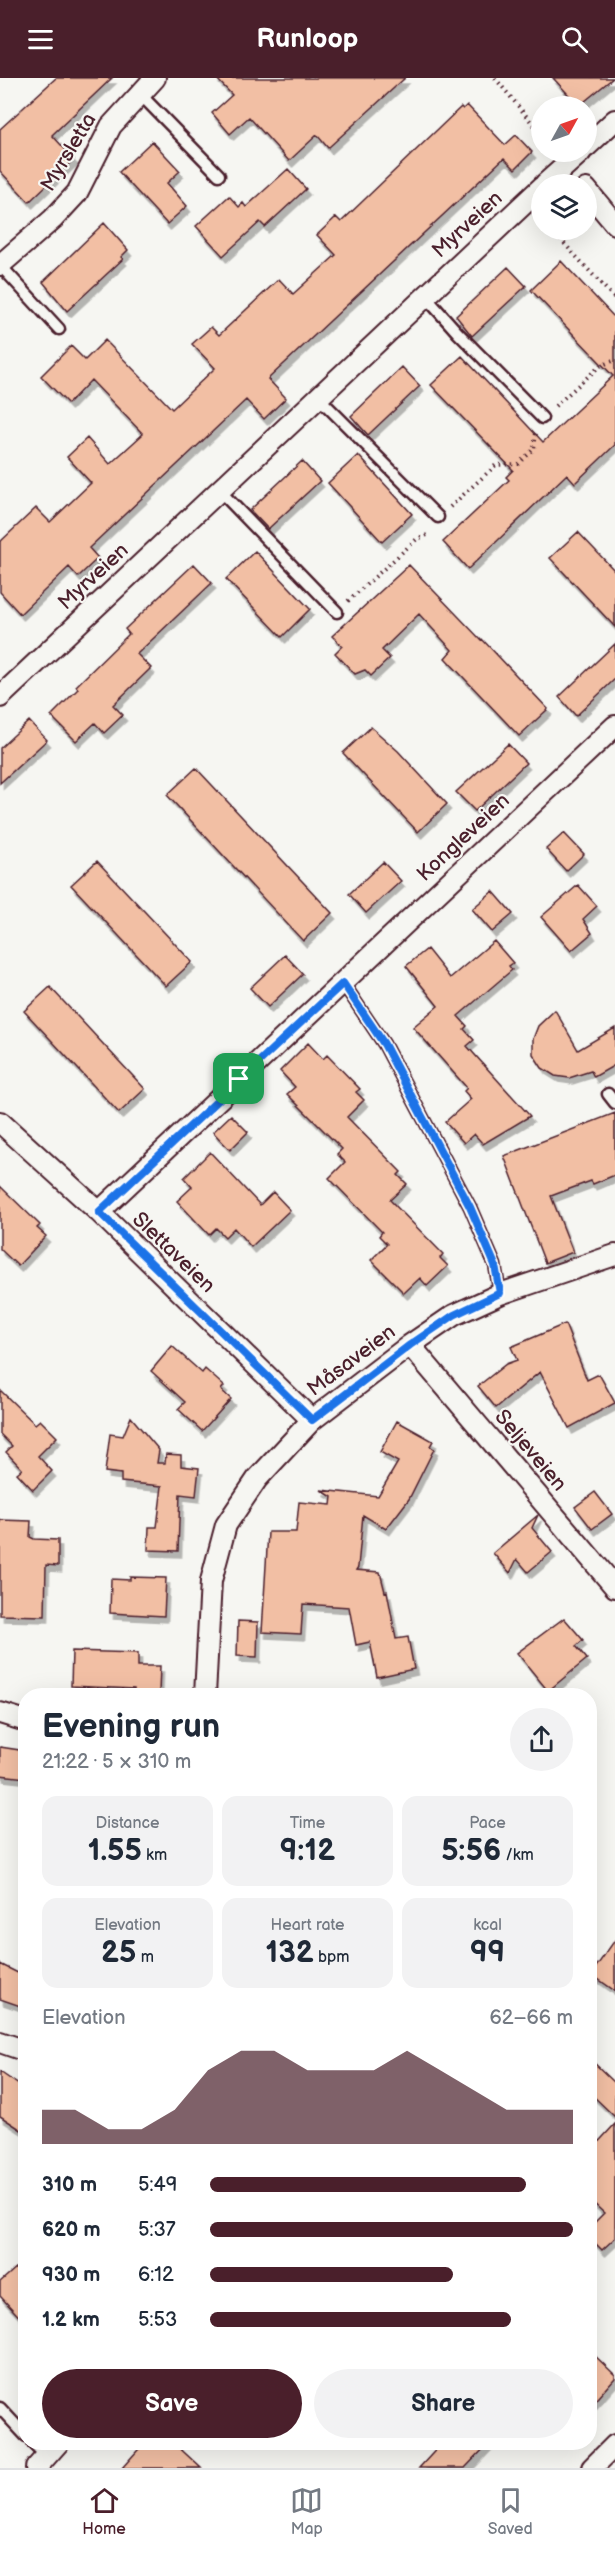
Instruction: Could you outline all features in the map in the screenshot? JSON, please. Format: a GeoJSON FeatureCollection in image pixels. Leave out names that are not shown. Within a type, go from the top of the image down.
{"type":"FeatureCollection","features":[{"type":"Feature","properties":{"kind":"street","name":"Myrsletta"},"geometry":{"type":"LineString","coordinates":[[0,265],[53,219],[77,193],[111,126],[146,84]]}},
{"type":"Feature","properties":{"kind":"street"},"geometry":{"type":"LineString","coordinates":[[597,137],[615,120]]}},
{"type":"Feature","properties":{"kind":"street","name":"Myrveien"},"geometry":{"type":"LineString","coordinates":[[557,174],[570,162]]}},
{"type":"Feature","properties":{"kind":"street"},"geometry":{"type":"LineString","coordinates":[[567,165],[574,174]]}},
{"type":"Feature","properties":{"kind":"street","name":"Myrveien"},"geometry":{"type":"LineString","coordinates":[[0,697],[531,197]]}},
{"type":"Feature","properties":{"kind":"street"},"geometry":{"type":"LineString","coordinates":[[597,202],[615,224]]}},
{"type":"Feature","properties":{"kind":"street","name":"Kongleveien"},"geometry":{"type":"LineString","coordinates":[[99,1212],[615,726]]}},
{"type":"Feature","properties":{"kind":"street","name":"Slettaveien"},"geometry":{"type":"LineString","coordinates":[[0,1122],[99,1212],[312,1420]]}},
{"type":"Feature","properties":{"kind":"street","name":"Måsaveien"},"geometry":{"type":"LineString","coordinates":[[205,1688],[211,1581],[226,1525],[257,1479],[312,1420],[410,1345],[454,1315],[500,1293],[615,1255]]}},
{"type":"Feature","properties":{"kind":"street","name":"Seljeveien"},"geometry":{"type":"LineString","coordinates":[[410,1345],[615,1587]]}},
{"type":"Feature","properties":{"kind":"street"},"geometry":{"type":"LineString","coordinates":[[0,1713],[18,1719]]}},
{"type":"Feature","properties":{"kind":"street"},"geometry":{"type":"LineString","coordinates":[[0,2042],[18,2048]]}},
{"type":"Feature","properties":{"kind":"street"},"geometry":{"type":"LineString","coordinates":[[592,2468],[615,2445]]}},
{"type":"Feature","properties":{"kind":"lane"},"geometry":{"type":"LineString","coordinates":[[146,84],[219,175]]}},
{"type":"Feature","properties":{"kind":"lane"},"geometry":{"type":"LineString","coordinates":[[0,265],[59,329]]}},
{"type":"Feature","properties":{"kind":"lane"},"geometry":{"type":"LineString","coordinates":[[425,296],[542,418]]}},
{"type":"Feature","properties":{"kind":"lane"},"geometry":{"type":"LineString","coordinates":[[318,397],[438,517]]}},
{"type":"Feature","properties":{"kind":"lane"},"geometry":{"type":"LineString","coordinates":[[219,490],[337,612]]}},
{"type":"Feature","properties":{"kind":"lane"},"geometry":{"type":"LineString","coordinates":[[343,983],[384,1044],[486,1241],[495,1265],[500,1293]]}},
{"type":"Feature","properties":{"kind":"lane"},"geometry":{"type":"LineString","coordinates":[[0,2408],[18,2427]]}},
{"type":"Feature","properties":{"kind":"path"},"geometry":{"type":"LineString","coordinates":[[495,78],[531,122]]}},
{"type":"Feature","properties":{"kind":"path"},"geometry":{"type":"LineString","coordinates":[[561,240],[615,298]]}},
{"type":"Feature","properties":{"kind":"path"},"geometry":{"type":"LineString","coordinates":[[337,612],[417,539],[430,534],[438,517],[496,465],[518,464],[534,449],[536,431],[542,418],[600,366],[615,360]]}},
{"type":"Feature","properties":{"kind":"building"},"geometry":{"type":"Polygon","coordinates":[[[56,78],[112,78],[52,135],[74,159],[29,202],[0,171],[0,129],[56,78]]]}},
{"type":"Feature","properties":{"kind":"building"},"geometry":{"type":"Polygon","coordinates":[[[216,78],[405,78],[328,148],[317,135],[289,161],[249,117],[230,134],[212,113],[232,95],[216,78]]]}},
{"type":"Feature","properties":{"kind":"building"},"geometry":{"type":"Polygon","coordinates":[[[553,78],[613,78],[591,96],[570,96],[553,78]]]}},
{"type":"Feature","properties":{"kind":"building"},"geometry":{"type":"Polygon","coordinates":[[[467,105],[505,145],[516,135],[531,153],[515,169],[504,158],[268,379],[286,398],[264,419],[246,400],[89,548],[98,558],[78,577],[69,567],[20,614],[0,592],[0,542],[36,508],[50,522],[91,483],[67,457],[87,438],[110,464],[143,434],[91,380],[68,404],[41,376],[71,346],[85,360],[105,340],[172,409],[215,368],[192,344],[211,327],[219,335],[279,279],[293,294],[336,255],[317,235],[336,217],[341,222],[461,107],[463,109],[467,105]]]}},
{"type":"Feature","properties":{"kind":"building"},"geometry":{"type":"Polygon","coordinates":[[[152,141],[180,171],[167,183],[187,206],[167,224],[119,172],[152,141]]]}},
{"type":"Feature","properties":{"kind":"building"},"geometry":{"type":"Polygon","coordinates":[[[288,169],[306,189],[265,227],[260,222],[223,256],[196,226],[229,196],[239,207],[243,203],[246,207],[288,169]]]}},
{"type":"Feature","properties":{"kind":"building"},"geometry":{"type":"Polygon","coordinates":[[[104,223],[128,250],[121,257],[123,259],[67,311],[43,282],[104,223]]]}},
{"type":"Feature","properties":{"kind":"building"},"geometry":{"type":"Polygon","coordinates":[[[561,261],[615,318],[615,445],[575,483],[567,474],[468,569],[443,542],[509,480],[506,477],[513,470],[431,385],[462,356],[543,442],[613,376],[531,290],[561,261]]]}},
{"type":"Feature","properties":{"kind":"building"},"geometry":{"type":"Polygon","coordinates":[[[508,267],[526,286],[472,336],[456,316],[508,267]]]}},
{"type":"Feature","properties":{"kind":"building"},"geometry":{"type":"Polygon","coordinates":[[[402,367],[420,386],[368,435],[351,416],[402,367]]]}},
{"type":"Feature","properties":{"kind":"building"},"geometry":{"type":"Polygon","coordinates":[[[358,455],[412,514],[382,542],[328,483],[358,455]]]}},
{"type":"Feature","properties":{"kind":"building"},"geometry":{"type":"Polygon","coordinates":[[[302,461],[320,481],[268,529],[250,510],[302,461]]]}},
{"type":"Feature","properties":{"kind":"building"},"geometry":{"type":"Polygon","coordinates":[[[578,532],[615,571],[615,627],[550,558],[578,532]]]}},
{"type":"Feature","properties":{"kind":"building"},"geometry":{"type":"Polygon","coordinates":[[[255,551],[310,609],[282,637],[226,579],[255,551]]]}},
{"type":"Feature","properties":{"kind":"building"},"geometry":{"type":"Polygon","coordinates":[[[194,564],[212,583],[137,654],[151,668],[113,705],[123,715],[104,733],[95,723],[76,741],[51,716],[78,689],[76,686],[129,634],[125,629],[194,564]]]}},
{"type":"Feature","properties":{"kind":"building"},"geometry":{"type":"Polygon","coordinates":[[[409,565],[548,709],[519,736],[445,658],[452,650],[419,614],[382,650],[390,658],[371,676],[365,670],[355,674],[335,653],[342,646],[332,636],[409,565]]]}},
{"type":"Feature","properties":{"kind":"building"},"geometry":{"type":"Polygon","coordinates":[[[615,644],[615,679],[576,716],[559,697],[615,644]]]}},
{"type":"Feature","properties":{"kind":"building"},"geometry":{"type":"Polygon","coordinates":[[[29,721],[47,740],[0,783],[0,748],[29,721]]]}},
{"type":"Feature","properties":{"kind":"building"},"geometry":{"type":"Polygon","coordinates":[[[371,727],[398,751],[447,804],[418,832],[343,753],[371,727]]]}},
{"type":"Feature","properties":{"kind":"building"},"geometry":{"type":"Polygon","coordinates":[[[508,744],[526,763],[475,811],[456,792],[508,744]]]}},
{"type":"Feature","properties":{"kind":"building"},"geometry":{"type":"Polygon","coordinates":[[[196,768],[332,913],[303,941],[167,795],[196,768]]]}},
{"type":"Feature","properties":{"kind":"building"},"geometry":{"type":"Polygon","coordinates":[[[564,833],[584,854],[566,871],[546,849],[564,833]]]}},
{"type":"Feature","properties":{"kind":"building"},"geometry":{"type":"Polygon","coordinates":[[[97,861],[192,962],[166,986],[71,885],[97,861]]]}},
{"type":"Feature","properties":{"kind":"building"},"geometry":{"type":"Polygon","coordinates":[[[383,862],[401,881],[366,913],[349,894],[383,862]]]}},
{"type":"Feature","properties":{"kind":"building"},"geometry":{"type":"Polygon","coordinates":[[[578,885],[597,906],[583,919],[592,933],[571,951],[541,917],[578,885]]]}},
{"type":"Feature","properties":{"kind":"building"},"geometry":{"type":"Polygon","coordinates":[[[493,891],[513,914],[492,932],[472,909],[493,891]]]}},
{"type":"Feature","properties":{"kind":"building"},"geometry":{"type":"Polygon","coordinates":[[[494,941],[513,963],[509,966],[512,970],[458,1016],[467,1026],[464,1029],[474,1040],[467,1046],[530,1116],[483,1144],[474,1134],[464,1143],[445,1122],[471,1099],[464,1091],[467,1088],[413,1027],[438,1006],[406,966],[427,949],[450,978],[494,941]]]}},
{"type":"Feature","properties":{"kind":"building"},"geometry":{"type":"Polygon","coordinates":[[[285,955],[303,974],[268,1007],[250,988],[285,955]]]}},
{"type":"Feature","properties":{"kind":"building"},"geometry":{"type":"Polygon","coordinates":[[[50,987],[145,1089],[119,1113],[24,1011],[50,987]]]}},
{"type":"Feature","properties":{"kind":"building"},"geometry":{"type":"Polygon","coordinates":[[[555,1010],[578,1050],[615,1028],[615,1065],[594,1077],[591,1071],[569,1078],[555,1076],[542,1068],[533,1054],[533,1039],[538,1026],[555,1010]]]}},
{"type":"Feature","properties":{"kind":"building"},"geometry":{"type":"Polygon","coordinates":[[[308,1043],[323,1059],[327,1055],[360,1089],[356,1092],[364,1100],[347,1117],[401,1172],[398,1175],[407,1184],[390,1200],[443,1254],[440,1258],[448,1266],[427,1286],[420,1278],[404,1293],[371,1260],[387,1244],[379,1236],[382,1232],[329,1178],[345,1162],[337,1154],[342,1149],[287,1094],[295,1087],[280,1071],[308,1043]]]}},
{"type":"Feature","properties":{"kind":"building"},"geometry":{"type":"Polygon","coordinates":[[[615,1113],[615,1175],[551,1196],[573,1252],[545,1263],[504,1156],[615,1113]]]}},
{"type":"Feature","properties":{"kind":"building"},"geometry":{"type":"Polygon","coordinates":[[[231,1115],[248,1132],[230,1150],[213,1132],[231,1115]]]}},
{"type":"Feature","properties":{"kind":"building"},"geometry":{"type":"Polygon","coordinates":[[[210,1152],[260,1205],[273,1192],[290,1210],[251,1247],[234,1228],[225,1237],[216,1228],[209,1235],[177,1201],[192,1187],[184,1178],[210,1152]]]}},
{"type":"Feature","properties":{"kind":"building"},"geometry":{"type":"Polygon","coordinates":[[[0,1186],[40,1225],[37,1228],[46,1236],[18,1266],[0,1249],[0,1186]]]}},
{"type":"Feature","properties":{"kind":"building"},"geometry":{"type":"Polygon","coordinates":[[[565,1324],[587,1380],[599,1374],[615,1403],[569,1428],[540,1372],[496,1408],[478,1386],[506,1364],[517,1360],[511,1347],[565,1324]]]}},
{"type":"Feature","properties":{"kind":"building"},"geometry":{"type":"Polygon","coordinates":[[[172,1346],[202,1373],[205,1369],[224,1386],[221,1390],[231,1399],[202,1431],[178,1409],[185,1402],[151,1371],[172,1346]]]}},
{"type":"Feature","properties":{"kind":"building"},"geometry":{"type":"Polygon","coordinates":[[[0,1390],[35,1424],[40,1420],[57,1437],[38,1456],[52,1471],[33,1490],[17,1473],[22,1469],[6,1452],[12,1446],[0,1434],[0,1390]]]}},
{"type":"Feature","properties":{"kind":"building"},"geometry":{"type":"Polygon","coordinates":[[[131,1417],[159,1450],[157,1463],[165,1463],[166,1454],[181,1455],[181,1466],[199,1468],[196,1496],[180,1494],[178,1551],[148,1550],[149,1527],[157,1527],[162,1486],[121,1482],[121,1474],[105,1472],[110,1434],[123,1436],[131,1417]]]}},
{"type":"Feature","properties":{"kind":"building"},"geometry":{"type":"Polygon","coordinates":[[[397,1421],[433,1441],[430,1446],[434,1449],[409,1499],[386,1529],[363,1515],[356,1570],[380,1572],[385,1592],[387,1591],[396,1639],[408,1637],[414,1669],[377,1677],[370,1642],[356,1645],[349,1607],[303,1604],[301,1634],[262,1632],[268,1532],[296,1532],[299,1502],[331,1505],[332,1497],[321,1490],[378,1496],[398,1462],[380,1452],[397,1421]]]}},
{"type":"Feature","properties":{"kind":"building"},"geometry":{"type":"Polygon","coordinates":[[[595,1492],[612,1514],[592,1529],[575,1507],[595,1492]]]}},
{"type":"Feature","properties":{"kind":"building"},"geometry":{"type":"Polygon","coordinates":[[[538,1515],[532,1528],[552,1552],[528,1572],[517,1559],[510,1573],[493,1553],[538,1515]]]}},
{"type":"Feature","properties":{"kind":"building"},"geometry":{"type":"Polygon","coordinates":[[[0,1520],[31,1521],[30,1537],[58,1540],[58,1566],[46,1565],[45,1616],[0,1615],[0,1520]]]}},
{"type":"Feature","properties":{"kind":"building"},"geometry":{"type":"Polygon","coordinates":[[[130,1577],[166,1578],[164,1616],[110,1613],[111,1579],[130,1580],[130,1577]]]}},
{"type":"Feature","properties":{"kind":"building"},"geometry":{"type":"Polygon","coordinates":[[[564,1618],[583,1640],[576,1646],[587,1659],[552,1688],[546,1688],[517,1653],[564,1618]]]}},
{"type":"Feature","properties":{"kind":"building"},"geometry":{"type":"Polygon","coordinates":[[[238,1621],[258,1622],[257,1657],[237,1656],[238,1621]]]}},
{"type":"Feature","properties":{"kind":"building"},"geometry":{"type":"Polygon","coordinates":[[[72,1651],[138,1653],[138,1666],[160,1666],[159,1688],[71,1686],[72,1651]]]}},
{"type":"Feature","properties":{"kind":"building"},"geometry":{"type":"Polygon","coordinates":[[[0,1747],[18,1750],[18,1777],[0,1775],[0,1747]]]}},
{"type":"Feature","properties":{"kind":"building"},"geometry":{"type":"Polygon","coordinates":[[[615,1940],[615,1991],[597,1978],[597,1966],[615,1940]]]}},
{"type":"Feature","properties":{"kind":"building"},"geometry":{"type":"Polygon","coordinates":[[[0,1964],[18,1973],[18,2005],[0,1999],[0,1964]]]}},
{"type":"Feature","properties":{"kind":"building"},"geometry":{"type":"Polygon","coordinates":[[[597,2066],[615,2083],[615,2117],[597,2100],[597,2066]]]}},
{"type":"Feature","properties":{"kind":"building"},"geometry":{"type":"Polygon","coordinates":[[[0,2072],[18,2084],[18,2128],[0,2116],[0,2072]]]}},
{"type":"Feature","properties":{"kind":"building"},"geometry":{"type":"Polygon","coordinates":[[[615,2124],[615,2238],[602,2250],[597,2245],[597,2220],[604,2213],[597,2206],[597,2143],[615,2124]]]}},
{"type":"Feature","properties":{"kind":"building"},"geometry":{"type":"Polygon","coordinates":[[[18,2266],[18,2315],[0,2296],[0,2282],[18,2266]]]}},
{"type":"Feature","properties":{"kind":"building"},"geometry":{"type":"Polygon","coordinates":[[[597,2358],[615,2375],[615,2378],[597,2398],[597,2358]]]}},
{"type":"Feature","properties":{"kind":"building"},"geometry":{"type":"Polygon","coordinates":[[[138,2450],[182,2450],[201,2468],[122,2468],[138,2450]]]}},
{"type":"Feature","properties":{"kind":"building"},"geometry":{"type":"Polygon","coordinates":[[[436,2450],[482,2450],[465,2468],[419,2468],[436,2450]]]}},
{"type":"Feature","properties":{"kind":"route"},"geometry":{"type":"LineString","coordinates":[[343,983],[384,1044],[470,1207],[495,1265],[500,1293],[454,1315],[410,1345],[312,1420],[99,1212],[239,1079],[343,983]]}}]}
